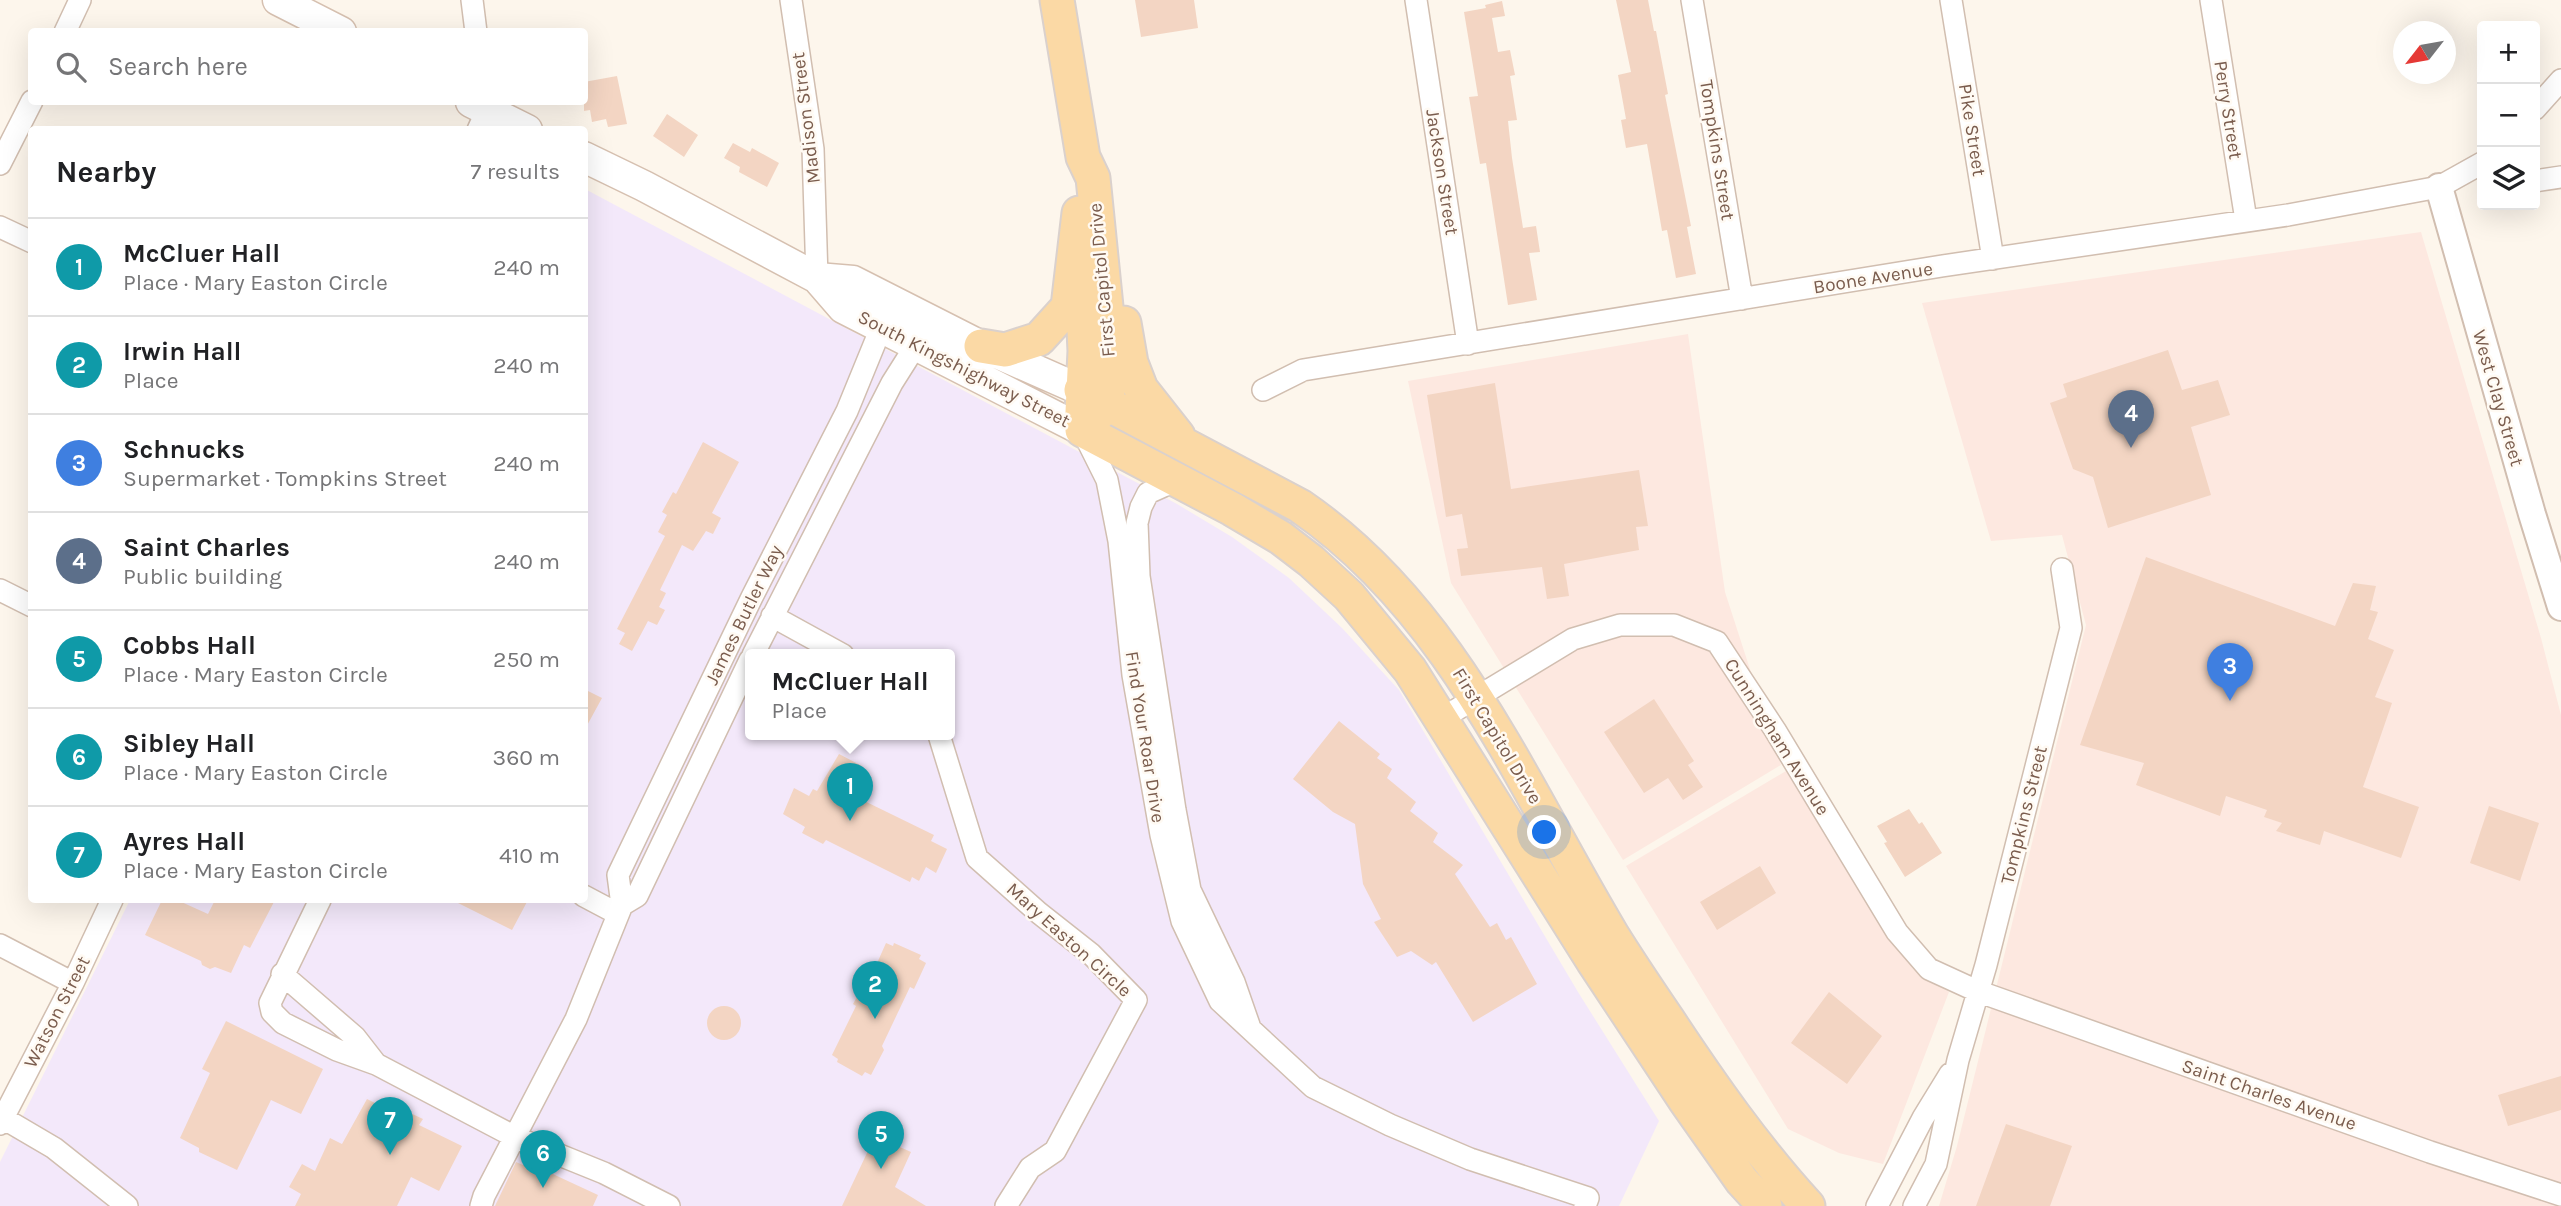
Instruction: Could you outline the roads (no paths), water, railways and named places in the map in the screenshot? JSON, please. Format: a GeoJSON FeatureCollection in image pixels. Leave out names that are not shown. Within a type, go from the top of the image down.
{"type":"FeatureCollection","features":[{"type":"Feature","properties":{"kind":"main road"},"geometry":{"type":"LineString","coordinates":[[278,0],[333,28]]}},
{"type":"Feature","properties":{"kind":"main road","name":"First Capitol Drive"},"geometry":{"type":"LineString","coordinates":[[1057,0],[1088,167],[1111,356],[1094,397]]}},
{"type":"Feature","properties":{"kind":"main road"},"geometry":{"type":"LineString","coordinates":[[481,111],[517,126]]}},
{"type":"Feature","properties":{"kind":"main road","name":"South Kingshighway Street"},"geometry":{"type":"LineString","coordinates":[[588,159],[817,278],[843,308],[1082,430]]}},
{"type":"Feature","properties":{"kind":"main road"},"geometry":{"type":"LineString","coordinates":[[1088,167],[1109,212],[1131,363],[1141,389],[1186,447]]}},
{"type":"Feature","properties":{"kind":"main road","name":"First Capitol Drive"},"geometry":{"type":"LineString","coordinates":[[1088,167],[1078,179],[1084,351],[1094,397],[1300,506],[1333,529],[1370,562],[1438,640],[1477,698],[1613,937],[1704,1074],[1762,1154],[1808,1206]]}},
{"type":"Feature","properties":{"kind":"main road"},"geometry":{"type":"LineString","coordinates":[[981,346],[1005,349],[1039,339],[1068,307],[1079,213]]}},
{"type":"Feature","properties":{"kind":"main road","name":"South Kingshighway Street"},"geometry":{"type":"LineString","coordinates":[[817,278],[853,281],[981,346],[1094,397]]}},
{"type":"Feature","properties":{"kind":"main road"},"geometry":{"type":"LineString","coordinates":[[1082,430],[1094,397]]}},
{"type":"Feature","properties":{"kind":"main road","name":"First Capitol Drive"},"geometry":{"type":"LineString","coordinates":[[1082,430],[1271,533],[1311,561],[1349,596],[1410,670],[1593,961],[1677,1088],[1742,1181],[1765,1206]]}},
{"type":"Feature","properties":{"kind":"street"},"geometry":{"type":"LineString","coordinates":[[67,28],[80,0]]}},
{"type":"Feature","properties":{"kind":"street"},"geometry":{"type":"LineString","coordinates":[[472,0],[476,28]]}},
{"type":"Feature","properties":{"kind":"street","name":"Madison Street"},"geometry":{"type":"LineString","coordinates":[[790,0],[813,149],[817,278]]}},
{"type":"Feature","properties":{"kind":"street","name":"Jackson Street"},"geometry":{"type":"LineString","coordinates":[[1416,0],[1468,344]]}},
{"type":"Feature","properties":{"kind":"street","name":"Tompkins Street"},"geometry":{"type":"LineString","coordinates":[[1692,0],[1742,299]]}},
{"type":"Feature","properties":{"kind":"street","name":"Pike Street"},"geometry":{"type":"LineString","coordinates":[[1951,0],[1993,259]]}},
{"type":"Feature","properties":{"kind":"street","name":"Perry Street"},"geometry":{"type":"LineString","coordinates":[[2211,0],[2246,220]]}},
{"type":"Feature","properties":{"kind":"street"},"geometry":{"type":"LineString","coordinates":[[2540,103],[2561,79]]}},
{"type":"Feature","properties":{"kind":"street"},"geometry":{"type":"LineString","coordinates":[[0,164],[30,105]]}},
{"type":"Feature","properties":{"kind":"street","name":"Boone Avenue"},"geometry":{"type":"LineString","coordinates":[[1263,390],[1303,370],[2439,187],[2477,166]]}},
{"type":"Feature","properties":{"kind":"street"},"geometry":{"type":"LineString","coordinates":[[2540,180],[2561,177]]}},
{"type":"Feature","properties":{"kind":"street","name":"West Clay Street"},"geometry":{"type":"LineString","coordinates":[[2439,187],[2561,607]]}},
{"type":"Feature","properties":{"kind":"street"},"geometry":{"type":"LineString","coordinates":[[0,227],[28,240]]}},
{"type":"Feature","properties":{"kind":"street","name":"James Butler Way"},"geometry":{"type":"LineString","coordinates":[[481,1206],[576,1019],[620,909],[618,875],[752,597],[847,411],[881,328]]}},
{"type":"Feature","properties":{"kind":"street","name":"James Butler Way"},"geometry":{"type":"LineString","coordinates":[[756,649],[892,383],[916,345]]}},
{"type":"Feature","properties":{"kind":"street","name":"Find Your Roar Drive"},"geometry":{"type":"LineString","coordinates":[[1082,430],[1102,469],[1119,541],[1133,674],[1161,835],[1182,921],[1220,1001],[1313,1087],[1470,1159],[1588,1198],[1585,1206]]}},
{"type":"Feature","properties":{"kind":"street","name":"Find Your Roar Drive"},"geometry":{"type":"LineString","coordinates":[[1177,480],[1148,493],[1140,507],[1137,523],[1142,600],[1174,810],[1190,890],[1234,982],[1250,1027]]}},
{"type":"Feature","properties":{"kind":"street","name":"Tompkins Street"},"geometry":{"type":"LineString","coordinates":[[1914,1206],[1936,1164],[1958,1060],[1990,953],[2071,628],[2062,569]]}},
{"type":"Feature","properties":{"kind":"street"},"geometry":{"type":"LineString","coordinates":[[0,590],[28,604]]}},
{"type":"Feature","properties":{"kind":"street"},"geometry":{"type":"LineString","coordinates":[[772,616],[832,649]]}},
{"type":"Feature","properties":{"kind":"street","name":"Cunningham Avenue"},"geometry":{"type":"LineString","coordinates":[[1441,719],[1573,639],[1620,625],[1674,625],[1717,642],[1775,730],[1897,932],[1929,969],[1977,991]]}},
{"type":"Feature","properties":{"kind":"street","name":"James Butler Way"},"geometry":{"type":"LineString","coordinates":[[620,909],[637,896],[745,670]]}},
{"type":"Feature","properties":{"kind":"street","name":"Mary Easton Circle"},"geometry":{"type":"LineString","coordinates":[[941,740],[977,858],[1038,913],[1091,954],[1136,1000],[1055,1151],[1030,1168],[1006,1206]]}},
{"type":"Feature","properties":{"kind":"street"},"geometry":{"type":"LineString","coordinates":[[588,897],[620,909]]}},
{"type":"Feature","properties":{"kind":"street","name":"Watson Street"},"geometry":{"type":"LineString","coordinates":[[2,1121],[111,903]]}},
{"type":"Feature","properties":{"kind":"street"},"geometry":{"type":"LineString","coordinates":[[318,903],[270,1003],[276,1018],[337,1050],[376,1065],[515,1137],[604,1173],[669,1206]]}},
{"type":"Feature","properties":{"kind":"street"},"geometry":{"type":"LineString","coordinates":[[0,945],[73,983]]}},
{"type":"Feature","properties":{"kind":"street"},"geometry":{"type":"LineString","coordinates":[[282,974],[355,1037],[376,1065]]}},
{"type":"Feature","properties":{"kind":"street","name":"Saint Charles Avenue"},"geometry":{"type":"LineString","coordinates":[[1977,991],[2430,1152],[2561,1195]]}},
{"type":"Feature","properties":{"kind":"street","name":"Tompkins Street"},"geometry":{"type":"LineString","coordinates":[[1877,1206],[1923,1118],[1958,1060]]}},
{"type":"Feature","properties":{"kind":"street"},"geometry":{"type":"LineString","coordinates":[[2,1121],[54,1148],[127,1206]]}},
{"type":"Feature","properties":{"kind":"place","name":"Saint Charles"},"geometry":{"type":"Point","coordinates":[2131,448]}},
{"type":"Feature","properties":{"kind":"place","name":"Schnucks"},"geometry":{"type":"Point","coordinates":[2230,701]}},
{"type":"Feature","properties":{"kind":"place","name":"McCluer Hall"},"geometry":{"type":"Point","coordinates":[850,821]}},
{"type":"Feature","properties":{"kind":"place","name":"Irwin Hall"},"geometry":{"type":"Point","coordinates":[875,1019]}},
{"type":"Feature","properties":{"kind":"place","name":"Ayres Hall"},"geometry":{"type":"Point","coordinates":[390,1155]}},
{"type":"Feature","properties":{"kind":"place","name":"Cobbs Hall"},"geometry":{"type":"Point","coordinates":[881,1169]}},
{"type":"Feature","properties":{"kind":"place","name":"Sibley Hall"},"geometry":{"type":"Point","coordinates":[543,1188]}}]}
